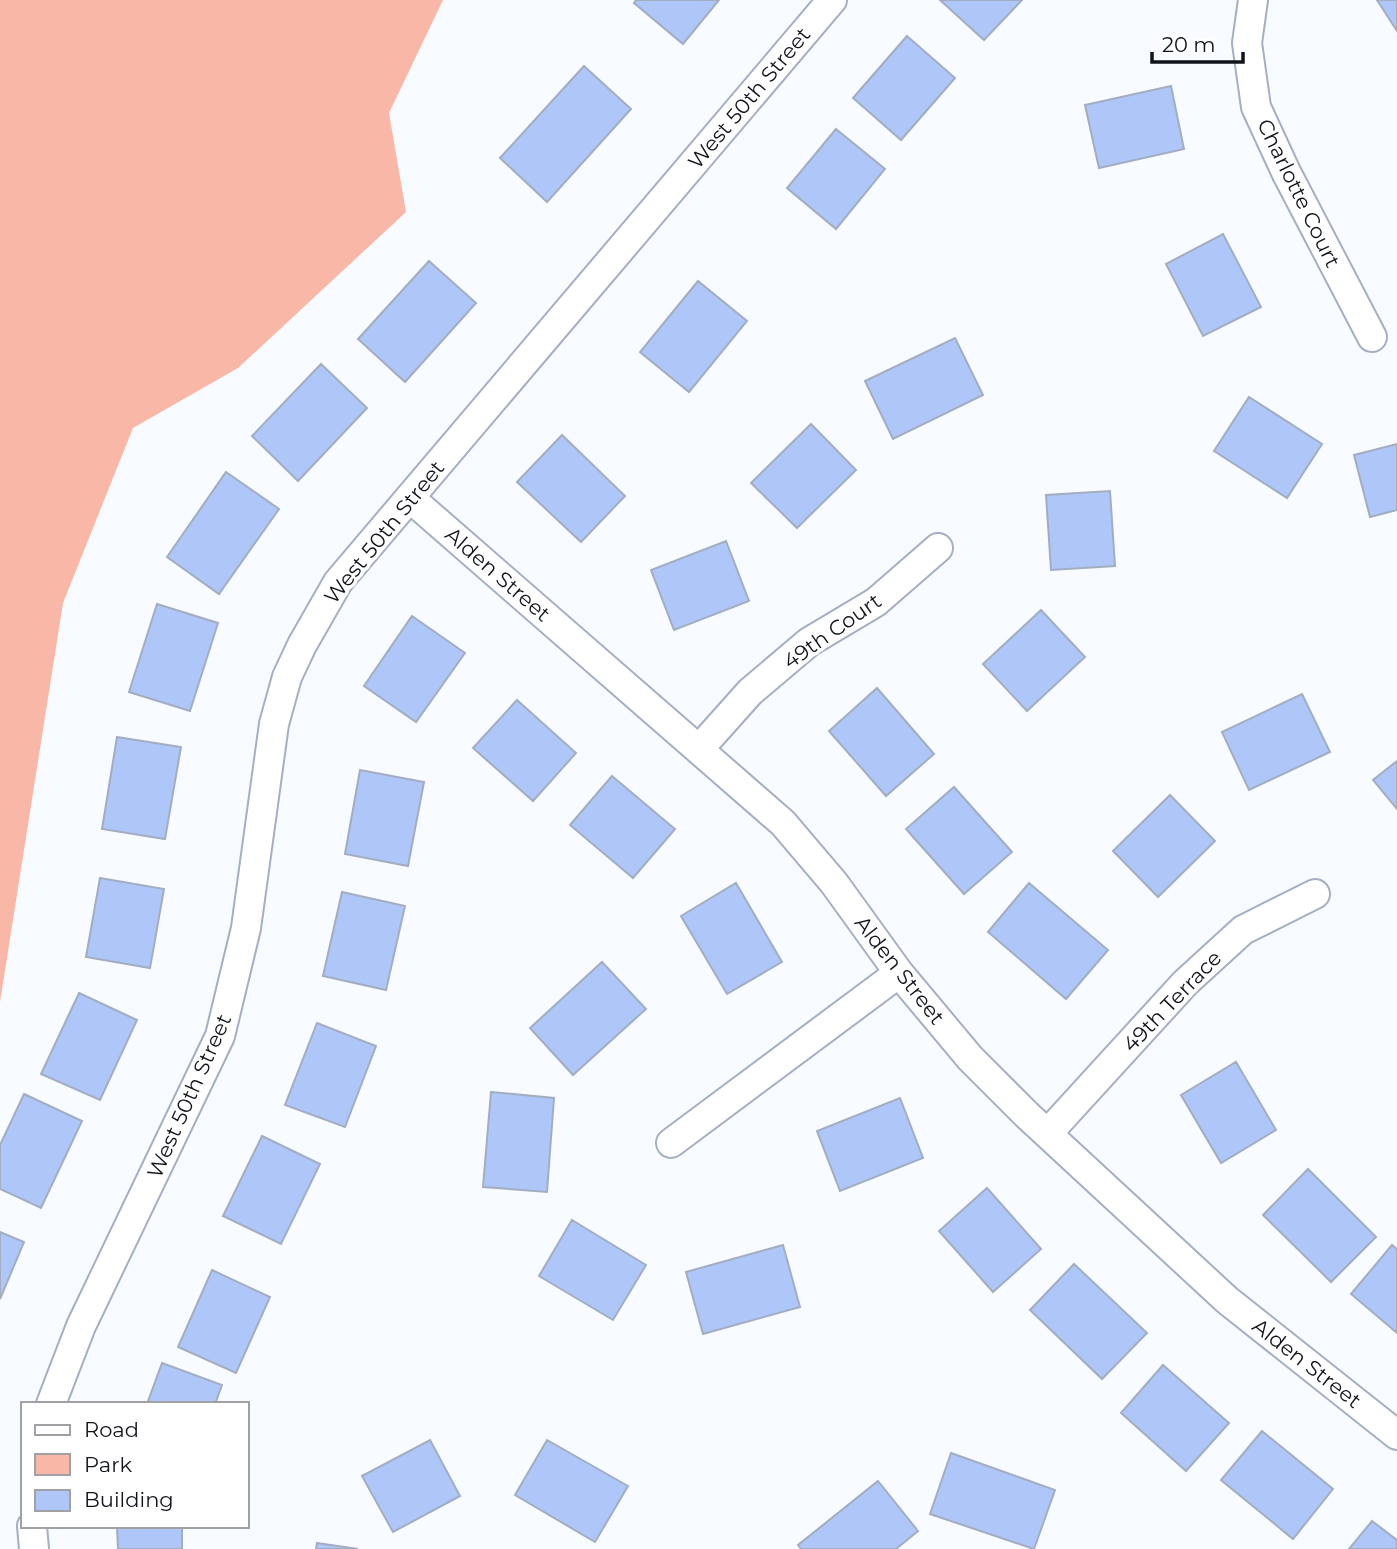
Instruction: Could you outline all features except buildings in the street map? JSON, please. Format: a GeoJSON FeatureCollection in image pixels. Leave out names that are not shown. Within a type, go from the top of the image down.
{"type":"FeatureCollection","features":[{"type":"Feature","properties":{"kind":"street","name":"West 50th Street"},"geometry":{"type":"LineString","coordinates":[[52,1402],[81,1326],[220,1037],[246,928],[274,724],[288,677],[302,645],[338,582],[832,0]]}},
{"type":"Feature","properties":{"kind":"street","name":"Charlotte Court"},"geometry":{"type":"LineString","coordinates":[[1253,0],[1247,43],[1256,107],[1286,172],[1372,337]]}},
{"type":"Feature","properties":{"kind":"street","name":"Alden Street"},"geometry":{"type":"LineString","coordinates":[[410,498],[783,823],[834,883],[899,973],[970,1058],[1048,1133],[1227,1300],[1397,1435]]}},
{"type":"Feature","properties":{"kind":"street","name":"49th Court"},"geometry":{"type":"LineString","coordinates":[[700,748],[750,692],[808,642],[876,602],[938,548]]}},
{"type":"Feature","properties":{"kind":"street","name":"49th Terrace"},"geometry":{"type":"LineString","coordinates":[[1048,1133],[1185,983],[1242,930],[1315,894]]}},
{"type":"Feature","properties":{"kind":"street"},"geometry":{"type":"LineString","coordinates":[[671,1143],[899,973]]}},
{"type":"Feature","properties":{"kind":"street"},"geometry":{"type":"LineString","coordinates":[[32,1528],[34,1549]]}},
{"type":"Feature","properties":{"kind":"green space"},"geometry":{"type":"Polygon","coordinates":[[[0,0],[443,0],[389,113],[406,212],[238,368],[133,428],[63,603],[0,1002],[0,0]]]}}]}
